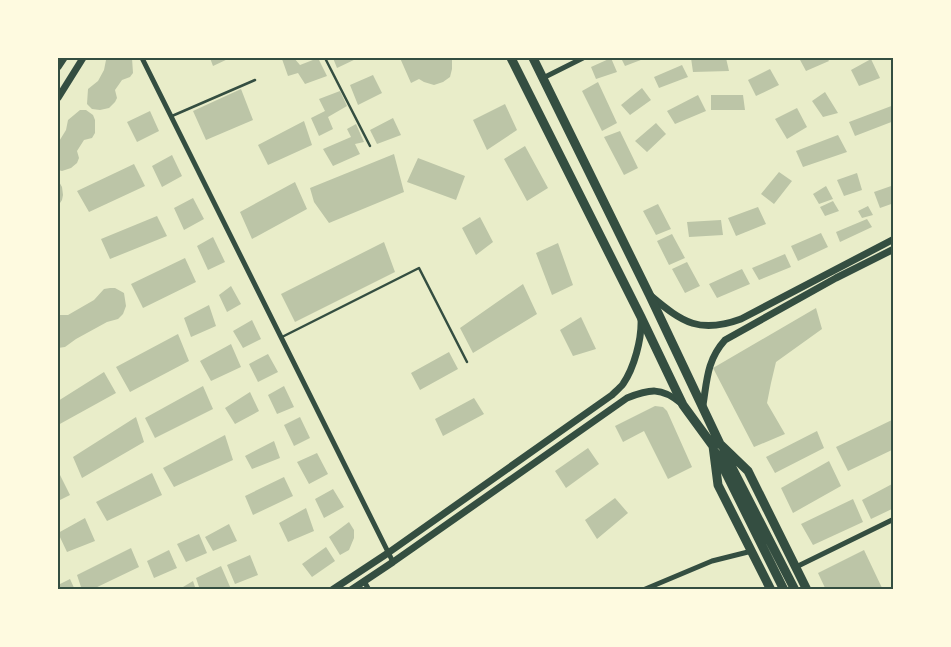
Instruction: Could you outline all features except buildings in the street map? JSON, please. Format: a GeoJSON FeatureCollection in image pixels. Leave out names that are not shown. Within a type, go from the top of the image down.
{"type":"FeatureCollection","features":[{"type":"Feature","properties":{"kind":"highway"},"geometry":{"type":"LineString","coordinates":[[511,58],[683,405],[716,445],[748,471],[807,590]]}},
{"type":"Feature","properties":{"kind":"highway"},"geometry":{"type":"LineString","coordinates":[[533,58],[703,405],[716,445],[795,590]]}},
{"type":"Feature","properties":{"kind":"highway"},"geometry":{"type":"LineString","coordinates":[[716,445],[718,486],[771,590]]}},
{"type":"Feature","properties":{"kind":"highway"},"geometry":{"type":"LineString","coordinates":[[734,479],[784,590]]}},
{"type":"Feature","properties":{"kind":"main road"},"geometry":{"type":"LineString","coordinates":[[58,67],[64,58]]}},
{"type":"Feature","properties":{"kind":"main road"},"geometry":{"type":"LineString","coordinates":[[58,98],[82,58]]}},
{"type":"Feature","properties":{"kind":"main road"},"geometry":{"type":"LineString","coordinates":[[650,296],[680,318],[695,324],[714,326],[732,322],[894,239]]}},
{"type":"Feature","properties":{"kind":"main road"},"geometry":{"type":"LineString","coordinates":[[703,405],[711,362],[716,351],[725,340],[836,278],[894,249]]}},
{"type":"Feature","properties":{"kind":"main road"},"geometry":{"type":"LineString","coordinates":[[332,590],[388,553],[612,395],[622,386],[638,344],[642,327],[641,317]]}},
{"type":"Feature","properties":{"kind":"main road"},"geometry":{"type":"LineString","coordinates":[[351,590],[627,398],[651,391],[662,391],[670,394],[683,405]]}},
{"type":"Feature","properties":{"kind":"street"},"geometry":{"type":"LineString","coordinates":[[142,58],[393,562]]}},
{"type":"Feature","properties":{"kind":"street"},"geometry":{"type":"LineString","coordinates":[[543,78],[583,58]]}},
{"type":"Feature","properties":{"kind":"street"},"geometry":{"type":"LineString","coordinates":[[796,568],[894,519]]}},
{"type":"Feature","properties":{"kind":"street"},"geometry":{"type":"LineString","coordinates":[[643,590],[712,561],[752,552]]}},
{"type":"Feature","properties":{"kind":"street"},"geometry":{"type":"LineString","coordinates":[[364,581],[369,590]]}},
{"type":"Feature","properties":{"kind":"lane"},"geometry":{"type":"LineString","coordinates":[[325,58],[370,146]]}},
{"type":"Feature","properties":{"kind":"lane"},"geometry":{"type":"LineString","coordinates":[[171,116],[255,80]]}},
{"type":"Feature","properties":{"kind":"lane"},"geometry":{"type":"LineString","coordinates":[[281,338],[419,268],[467,362]]}}]}
